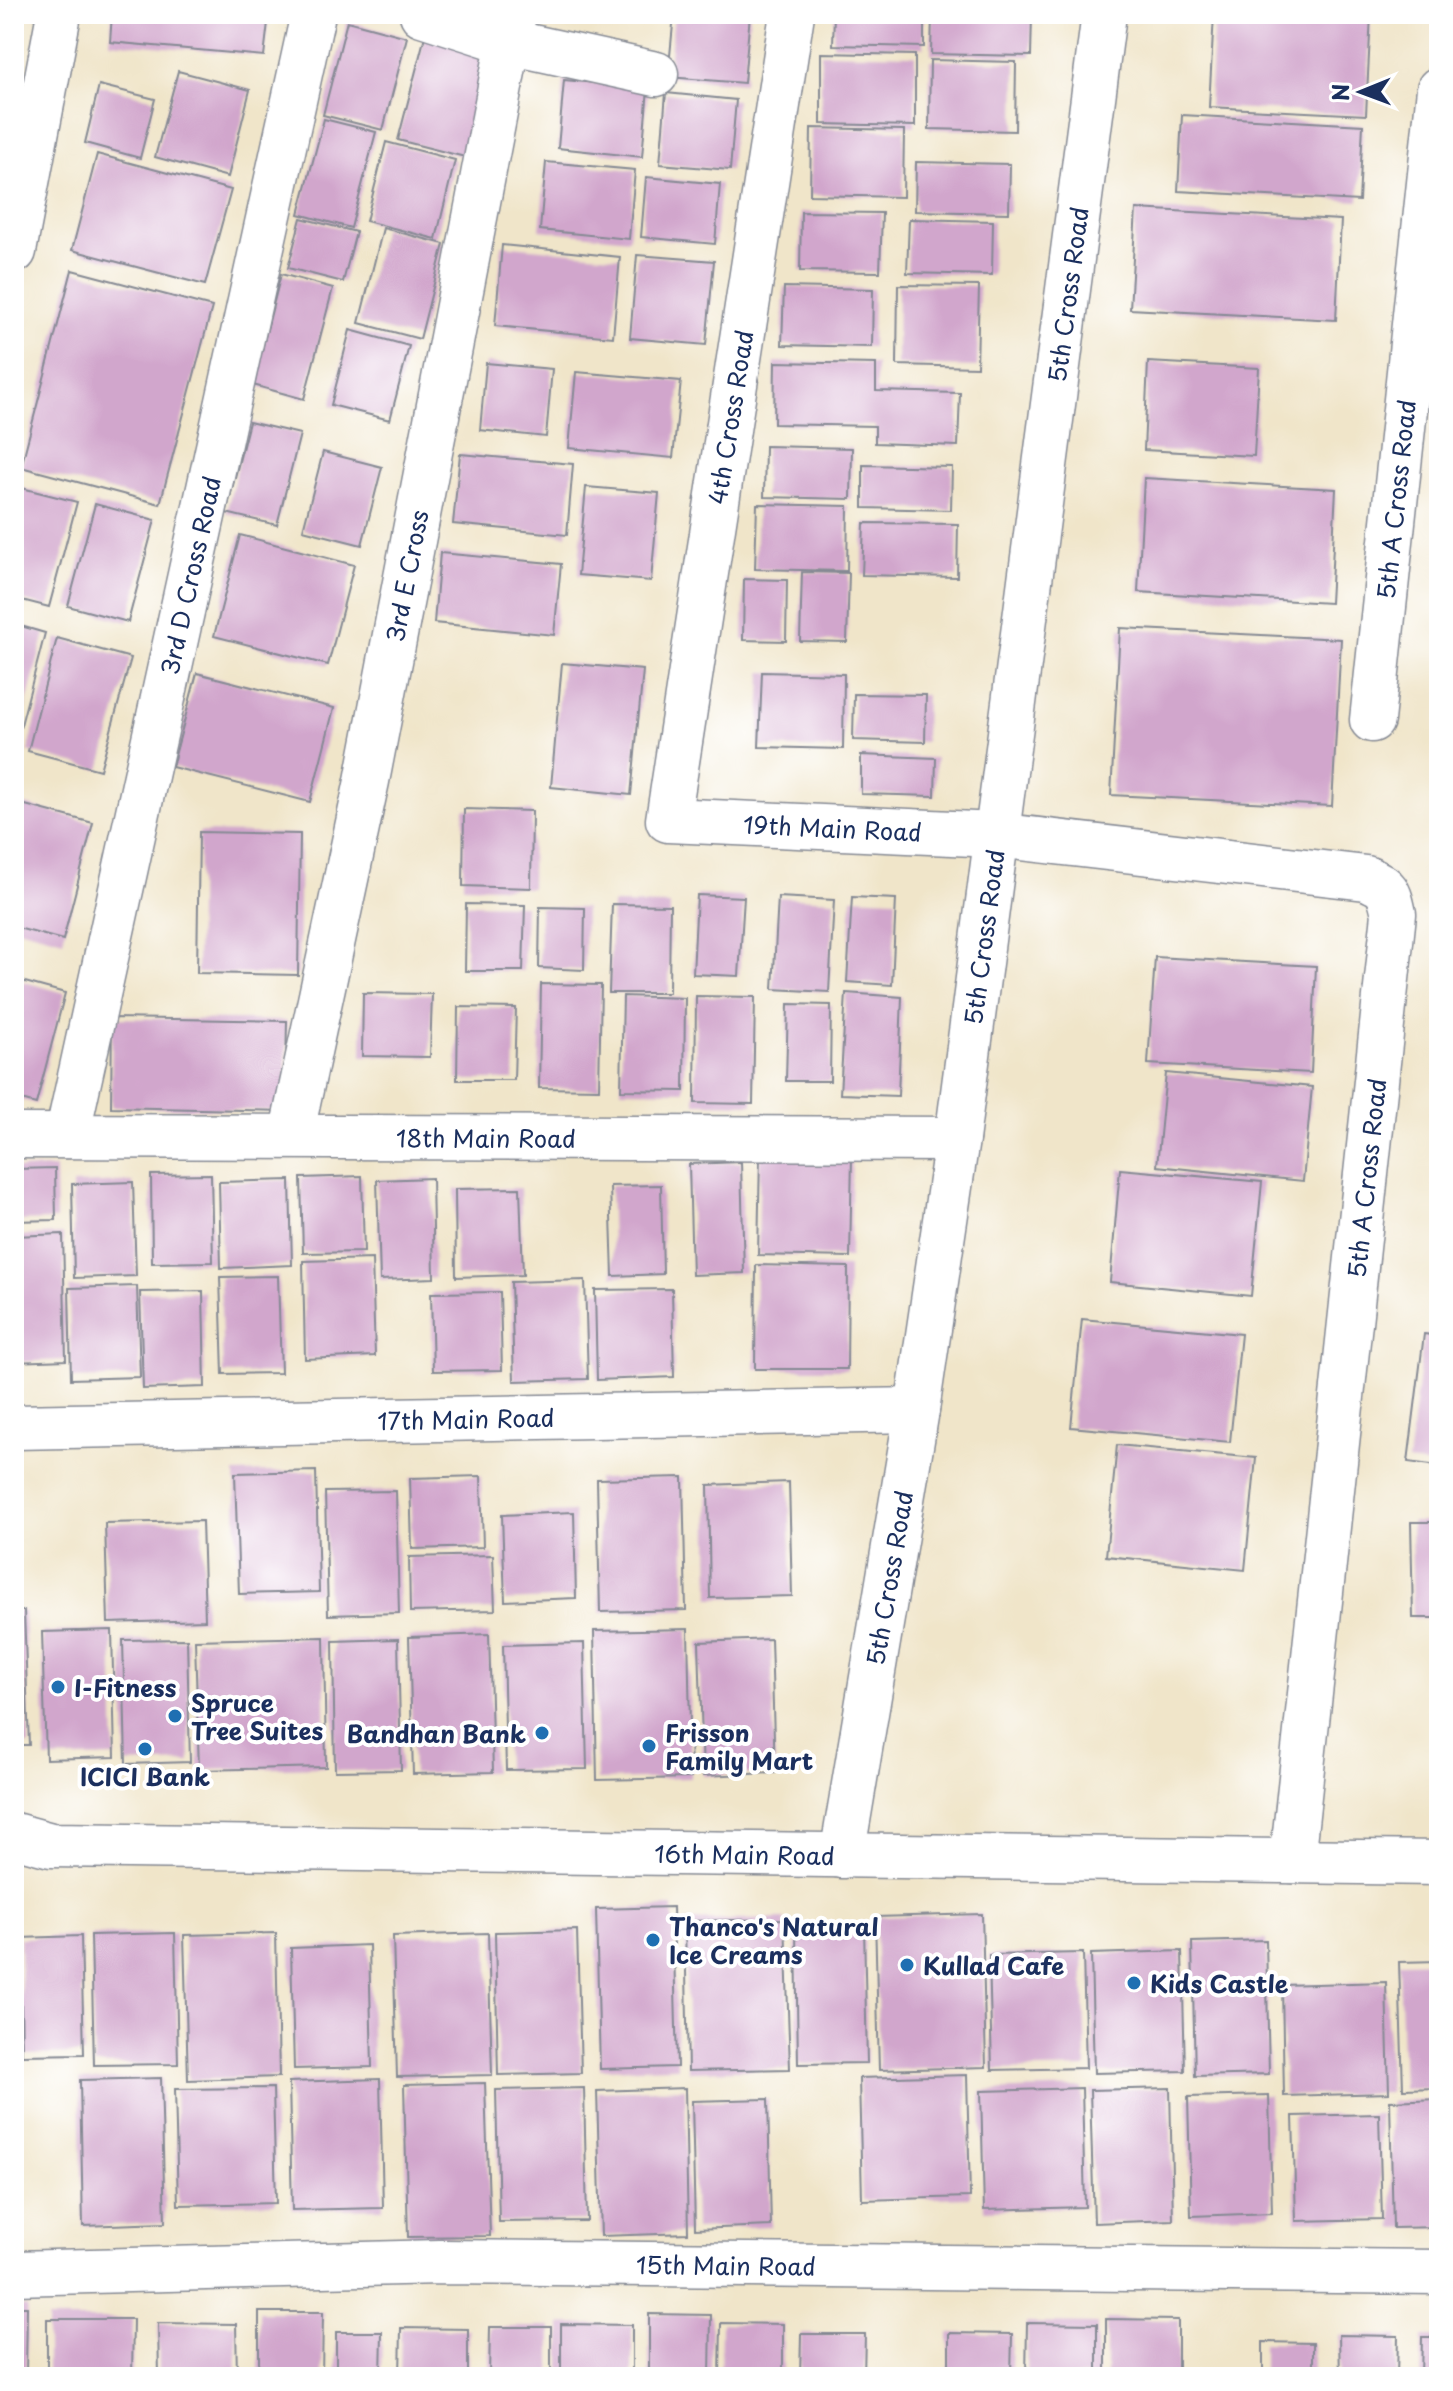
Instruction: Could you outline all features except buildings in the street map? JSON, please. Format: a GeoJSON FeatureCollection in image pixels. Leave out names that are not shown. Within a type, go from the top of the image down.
{"type":"FeatureCollection","features":[{"type":"Feature","properties":{"kind":"street"},"geometry":{"type":"LineString","coordinates":[[14,251],[59,14]]}},
{"type":"Feature","properties":{"kind":"street","name":"3rd D Cross Road"},"geometry":{"type":"LineString","coordinates":[[67,1136],[313,14]]}},
{"type":"Feature","properties":{"kind":"street"},"geometry":{"type":"LineString","coordinates":[[422,14],[512,28],[656,74]]}},
{"type":"Feature","properties":{"kind":"street","name":"4th Cross Road"},"geometry":{"type":"LineString","coordinates":[[668,820],[792,14]]}},
{"type":"Feature","properties":{"kind":"street","name":"5th Cross Road"},"geometry":{"type":"LineString","coordinates":[[842,1856],[917,1410],[957,1139],[1104,14]]}},
{"type":"Feature","properties":{"kind":"street","name":"3rd E Cross"},"geometry":{"type":"LineString","coordinates":[[291,1136],[367,781],[512,28]]}},
{"type":"Feature","properties":{"kind":"street","name":"5th A Cross Road"},"geometry":{"type":"LineString","coordinates":[[1372,720],[1439,89]]}},
{"type":"Feature","properties":{"kind":"street","name":"19th Main Road"},"geometry":{"type":"LineString","coordinates":[[668,820],[996,835]]}},
{"type":"Feature","properties":{"kind":"street","name":"5th A Cross Road"},"geometry":{"type":"LineString","coordinates":[[996,835],[1366,878],[1384,886],[1390,897],[1394,914],[1292,1861]]}},
{"type":"Feature","properties":{"kind":"street","name":"18th Main Road"},"geometry":{"type":"LineString","coordinates":[[14,1136],[957,1139]]}},
{"type":"Feature","properties":{"kind":"street","name":"17th Main Road"},"geometry":{"type":"LineString","coordinates":[[14,1427],[917,1410]]}},
{"type":"Feature","properties":{"kind":"street","name":"16th Main Road"},"geometry":{"type":"LineString","coordinates":[[26,1846],[1439,1863]]}},
{"type":"Feature","properties":{"kind":"street","name":"15th Main Road"},"geometry":{"type":"LineString","coordinates":[[14,2273],[440,2262],[1439,2272]]}},
{"type":"Feature","properties":{"kind":"place","name":"I-Fitness"},"geometry":{"type":"Point","coordinates":[58,1687]}},
{"type":"Feature","properties":{"kind":"place","name":"Spruce Tree Suites"},"geometry":{"type":"Point","coordinates":[175,1716]}},
{"type":"Feature","properties":{"kind":"place","name":"Bandhan Bank"},"geometry":{"type":"Point","coordinates":[542,1733]}},
{"type":"Feature","properties":{"kind":"place","name":"Frisson Family Mart"},"geometry":{"type":"Point","coordinates":[649,1746]}},
{"type":"Feature","properties":{"kind":"place","name":"ICICI Bank"},"geometry":{"type":"Point","coordinates":[145,1749]}},
{"type":"Feature","properties":{"kind":"place","name":"Thanco's Natural Ice Creams"},"geometry":{"type":"Point","coordinates":[653,1940]}},
{"type":"Feature","properties":{"kind":"place","name":"Kullad Cafe"},"geometry":{"type":"Point","coordinates":[907,1965]}},
{"type":"Feature","properties":{"kind":"place","name":"Kids Castle"},"geometry":{"type":"Point","coordinates":[1134,1983]}}]}
